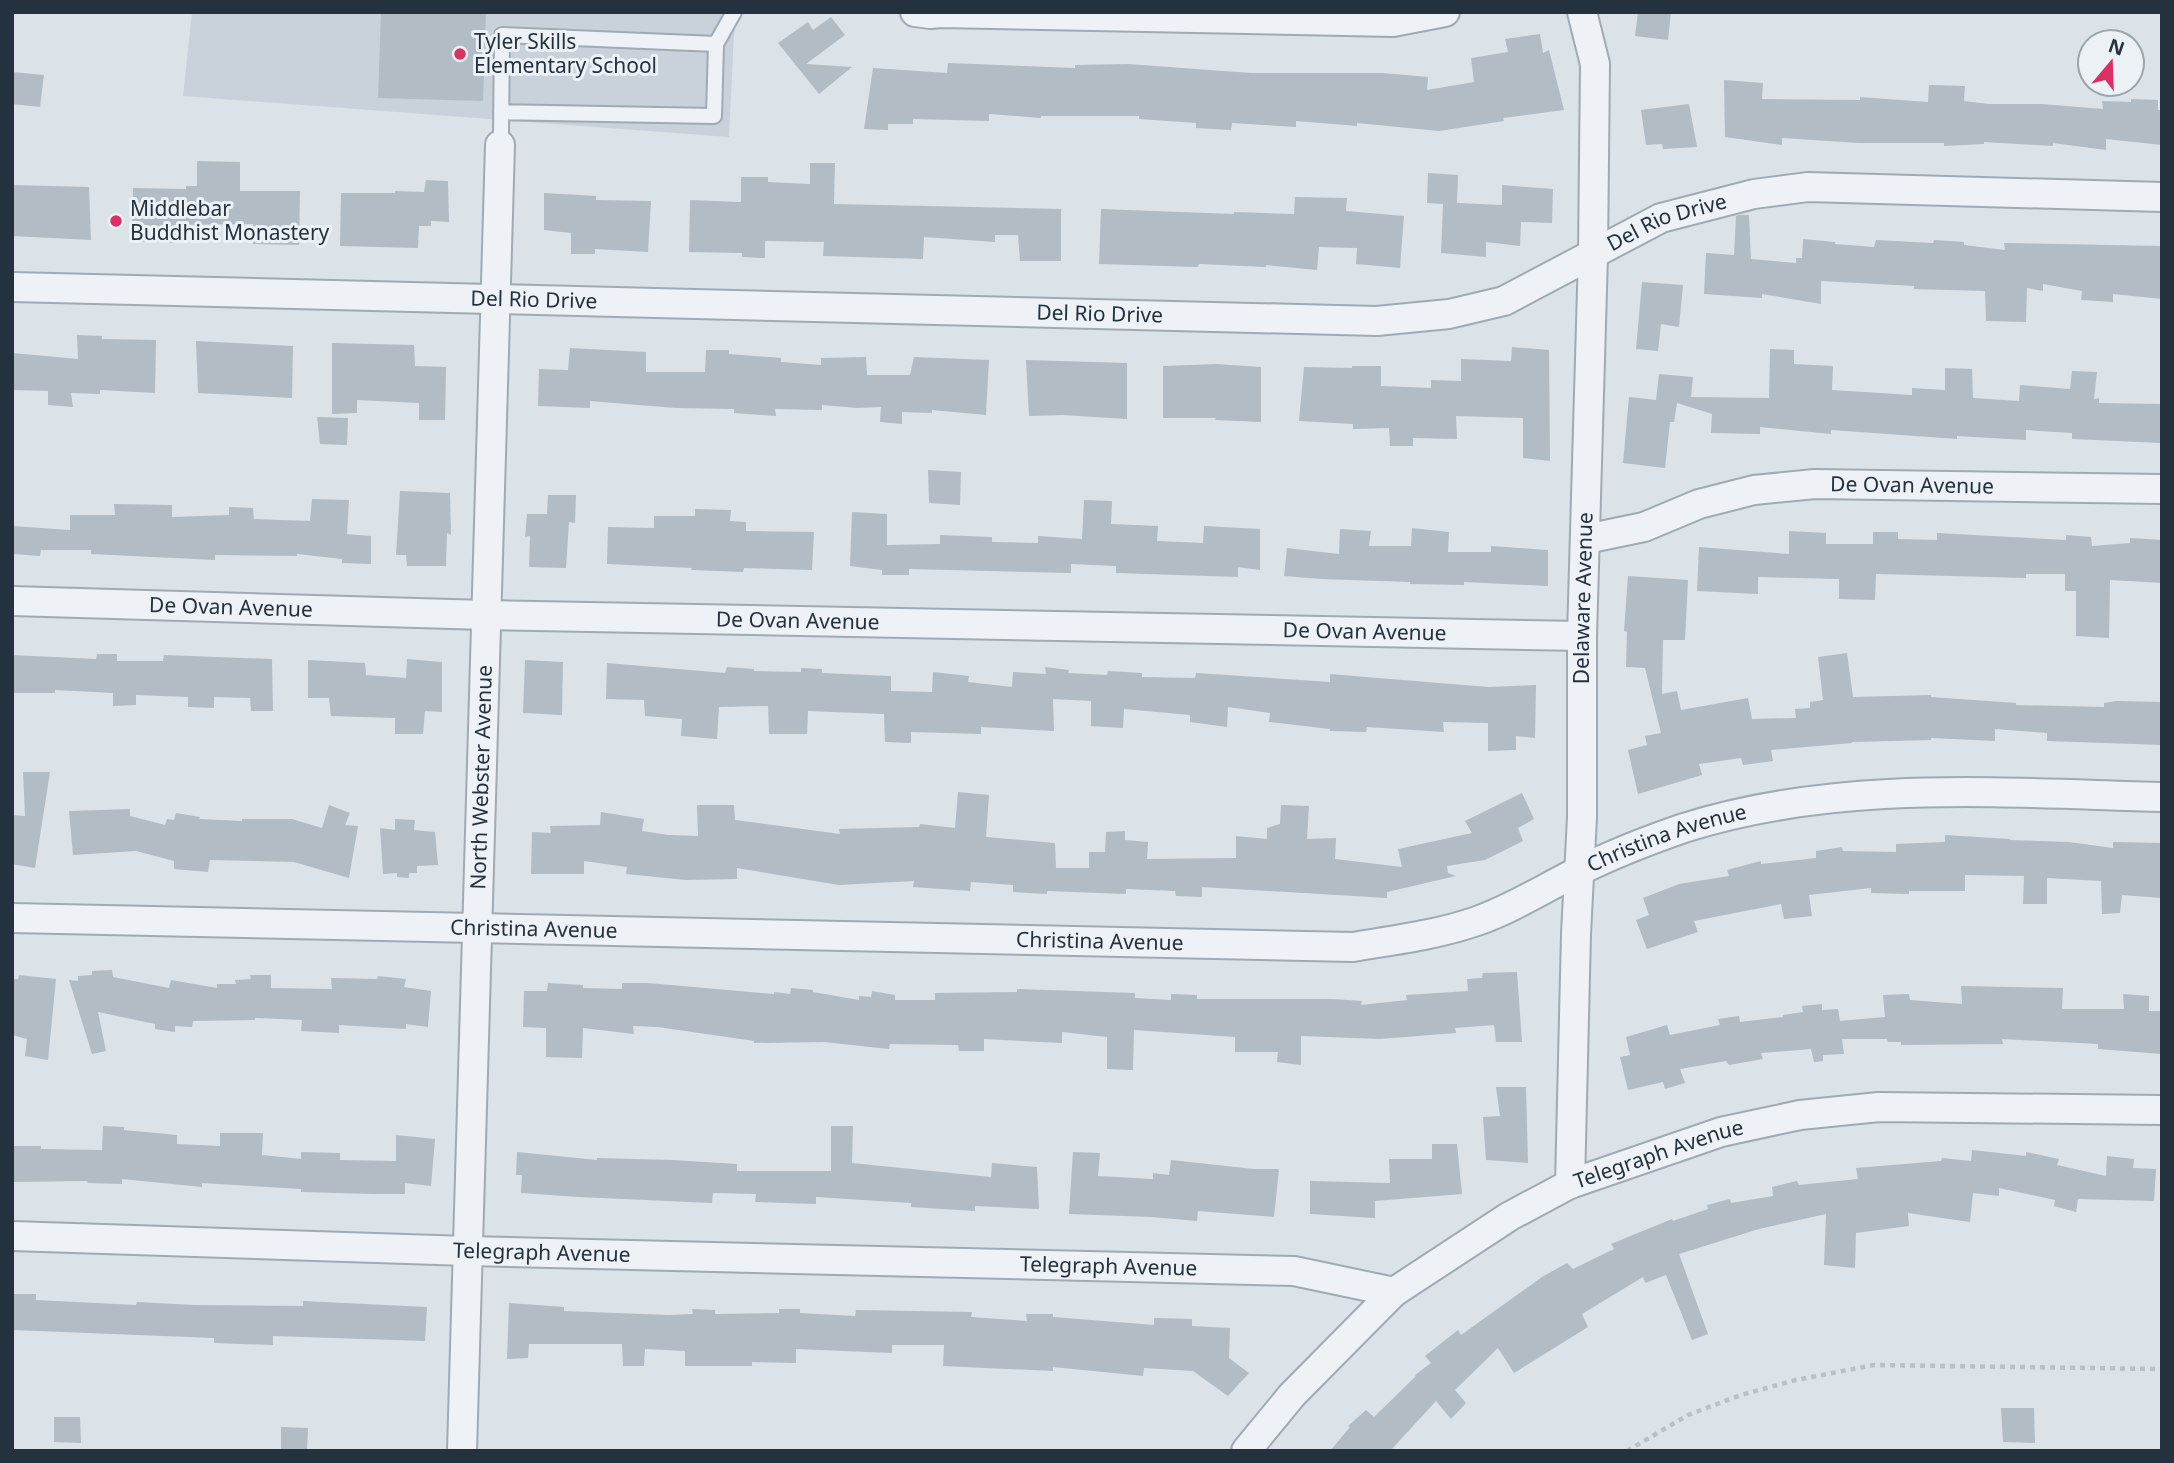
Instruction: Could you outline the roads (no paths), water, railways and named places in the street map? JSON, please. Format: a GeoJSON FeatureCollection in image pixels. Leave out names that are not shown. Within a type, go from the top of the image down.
{"type":"FeatureCollection","features":[{"type":"Feature","properties":{"kind":"street"},"geometry":{"type":"LineString","coordinates":[[915,12],[930,15],[1217,16],[1393,22],[1445,12]]}},
{"type":"Feature","properties":{"kind":"street","name":"Delaware Avenue"},"geometry":{"type":"LineString","coordinates":[[1570,1184],[1582,817],[1582,636],[1593,255],[1595,64],[1582,12]]}},
{"type":"Feature","properties":{"kind":"street","name":"North Webster Avenue"},"geometry":{"type":"LineString","coordinates":[[462,1451],[500,145]]}},
{"type":"Feature","properties":{"kind":"street","name":"Del Rio Drive"},"geometry":{"type":"LineString","coordinates":[[12,287],[1377,321],[1450,314],[1504,301],[1661,218],[1754,194],[1808,187],[2162,197]]}},
{"type":"Feature","properties":{"kind":"street","name":"De Ovan Avenue"},"geometry":{"type":"LineString","coordinates":[[1586,539],[1644,527],[1699,504],[1754,490],[1815,484],[2162,489]]}},
{"type":"Feature","properties":{"kind":"street","name":"De Ovan Avenue"},"geometry":{"type":"LineString","coordinates":[[12,601],[486,615],[1582,636]]}},
{"type":"Feature","properties":{"kind":"street","name":"Christina Avenue"},"geometry":{"type":"LineString","coordinates":[[12,918],[1353,947],[1426,935],[1476,921],[1527,900],[1625,849],[1686,828],[1801,802],[1917,791],[2162,797]]}},
{"type":"Feature","properties":{"kind":"street","name":"Telegraph Avenue"},"geometry":{"type":"LineString","coordinates":[[12,1236],[467,1251],[1294,1270],[1394,1292],[1510,1216],[1570,1184],[1721,1132],[1800,1115],[1879,1107],[2162,1110]]}},
{"type":"Feature","properties":{"kind":"street"},"geometry":{"type":"LineString","coordinates":[[1246,1451],[1292,1395],[1394,1292]]}},
{"type":"Feature","properties":{"kind":"lane"},"geometry":{"type":"LineString","coordinates":[[501,112],[714,116],[716,44],[734,12]]}},
{"type":"Feature","properties":{"kind":"lane"},"geometry":{"type":"LineString","coordinates":[[500,145],[502,35],[716,44]]}},
{"type":"Feature","properties":{"kind":"place","name":"Tyler Skills Elementary School"},"geometry":{"type":"Point","coordinates":[460,54]}},
{"type":"Feature","properties":{"kind":"place","name":"Middlebar Buddhist Monastery"},"geometry":{"type":"Point","coordinates":[116,221]}}]}
